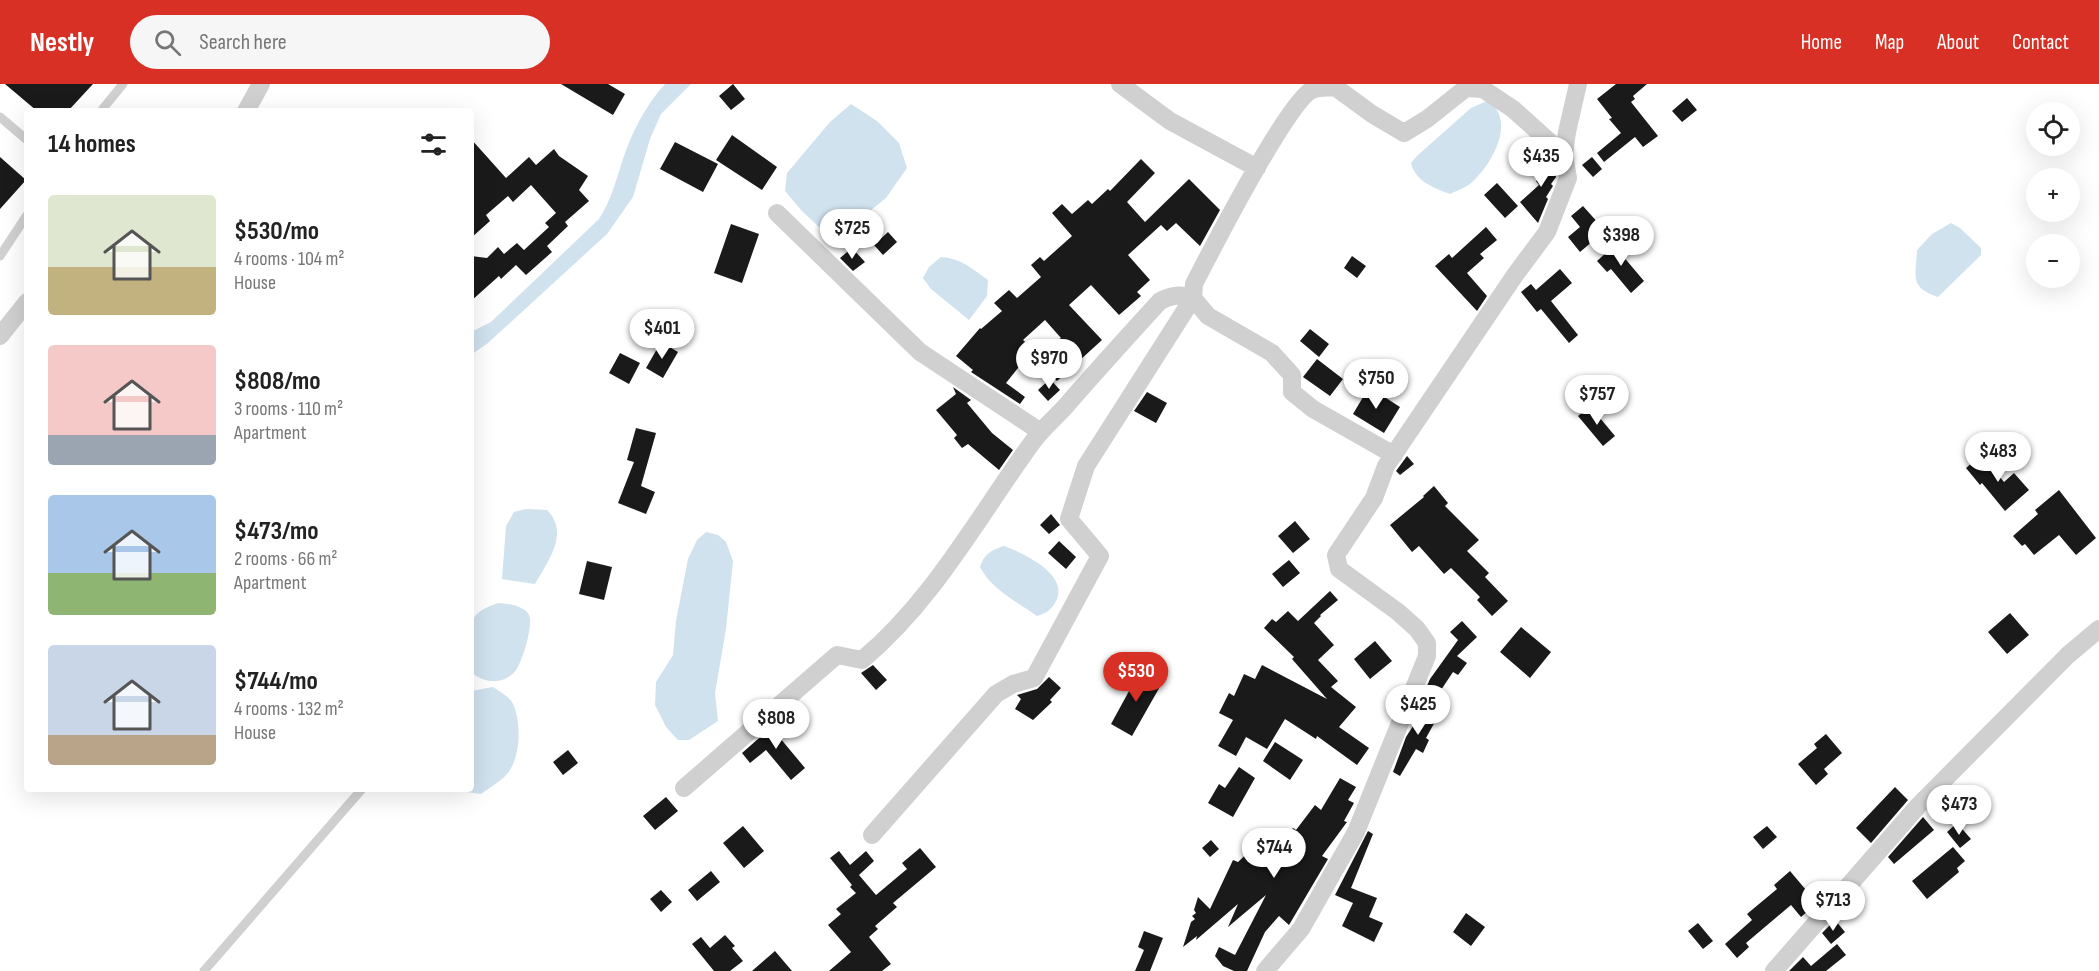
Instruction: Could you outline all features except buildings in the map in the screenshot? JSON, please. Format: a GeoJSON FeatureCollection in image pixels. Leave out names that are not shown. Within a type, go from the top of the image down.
{"type":"FeatureCollection","features":[{"type":"Feature","properties":{"kind":"street"},"geometry":{"type":"LineString","coordinates":[[248,108],[261,84]]}},
{"type":"Feature","properties":{"kind":"street"},"geometry":{"type":"LineString","coordinates":[[1120,84],[1170,121],[1257,168]]}},
{"type":"Feature","properties":{"kind":"street"},"geometry":{"type":"LineString","coordinates":[[1265,971],[1300,929],[1356,832],[1427,656],[1427,643],[1417,629],[1398,612],[1339,569],[1336,555],[1374,498],[1386,466],[1515,275],[1547,232],[1568,178],[1564,155],[1578,84]]}},
{"type":"Feature","properties":{"kind":"street"},"geometry":{"type":"LineString","coordinates":[[872,835],[996,694],[1013,684],[1035,678],[1100,556],[1069,519],[1086,466],[1193,298],[1194,284],[1257,168],[1295,106],[1312,90],[1335,87],[1372,114],[1404,133],[1427,119],[1466,88],[1483,89],[1513,109],[1564,155]]}},
{"type":"Feature","properties":{"kind":"street"},"geometry":{"type":"LineString","coordinates":[[777,213],[920,352],[1041,432]]}},
{"type":"Feature","properties":{"kind":"street"},"geometry":{"type":"LineString","coordinates":[[684,788],[811,680],[837,655],[862,660],[886,640],[931,586],[979,522],[1041,432],[1160,301],[1171,295],[1193,298],[1208,316],[1272,353],[1292,375],[1292,392],[1313,409],[1394,455]]}},
{"type":"Feature","properties":{"kind":"street"},"geometry":{"type":"LineString","coordinates":[[0,336],[24,306]]}},
{"type":"Feature","properties":{"kind":"street"},"geometry":{"type":"LineString","coordinates":[[1774,971],[1918,806],[2068,655],[2099,628]]}},
{"type":"Feature","properties":{"kind":"lane"},"geometry":{"type":"LineString","coordinates":[[103,108],[123,84]]}},
{"type":"Feature","properties":{"kind":"lane"},"geometry":{"type":"LineString","coordinates":[[0,117],[24,137]]}},
{"type":"Feature","properties":{"kind":"lane"},"geometry":{"type":"LineString","coordinates":[[0,256],[24,220]]}},
{"type":"Feature","properties":{"kind":"lane"},"geometry":{"type":"LineString","coordinates":[[204,971],[359,792]]}},
{"type":"Feature","properties":{"kind":"water"},"geometry":{"type":"Polygon","coordinates":[[[665,84],[691,84],[661,114],[650,139],[633,197],[607,234],[488,343],[474,353],[474,330],[491,322],[599,219],[610,198],[634,131],[665,84]]]}},
{"type":"Feature","properties":{"kind":"water"},"geometry":{"type":"Polygon","coordinates":[[[1489,100],[1498,112],[1501,131],[1495,150],[1484,169],[1469,185],[1450,194],[1421,179],[1411,163],[1471,108],[1489,100]]]}},
{"type":"Feature","properties":{"kind":"water"},"geometry":{"type":"Polygon","coordinates":[[[851,104],[877,121],[899,143],[907,168],[886,198],[855,223],[819,227],[785,191],[787,173],[830,122],[851,104]]]}},
{"type":"Feature","properties":{"kind":"water"},"geometry":{"type":"Polygon","coordinates":[[[1951,223],[1960,228],[1981,248],[1981,255],[1938,297],[1918,285],[1916,280],[1917,250],[1932,234],[1951,223]]]}},
{"type":"Feature","properties":{"kind":"water"},"geometry":{"type":"Polygon","coordinates":[[[941,257],[960,262],[988,280],[987,296],[969,320],[931,289],[923,278],[929,267],[941,257]]]}},
{"type":"Feature","properties":{"kind":"water"},"geometry":{"type":"Polygon","coordinates":[[[526,509],[547,510],[557,528],[557,537],[551,557],[535,584],[502,579],[506,526],[514,512],[526,509]]]}},
{"type":"Feature","properties":{"kind":"water"},"geometry":{"type":"Polygon","coordinates":[[[706,532],[718,535],[726,542],[733,561],[726,629],[715,693],[718,721],[689,740],[678,740],[666,727],[655,705],[656,682],[673,655],[676,621],[688,559],[697,540],[706,532]]]}},
{"type":"Feature","properties":{"kind":"water"},"geometry":{"type":"Polygon","coordinates":[[[1004,546],[1033,560],[1043,567],[1057,583],[1058,593],[1055,603],[1048,611],[1037,616],[1005,595],[985,575],[980,567],[984,559],[992,551],[1004,546]]]}},
{"type":"Feature","properties":{"kind":"water"},"geometry":{"type":"Polygon","coordinates":[[[498,603],[514,605],[525,610],[530,618],[529,633],[519,666],[506,679],[500,681],[481,679],[474,674],[474,618],[484,609],[498,603]]]}},
{"type":"Feature","properties":{"kind":"water"},"geometry":{"type":"Polygon","coordinates":[[[493,687],[503,694],[512,702],[519,728],[512,767],[498,782],[481,794],[466,792],[474,792],[474,690],[493,687]]]}}]}
